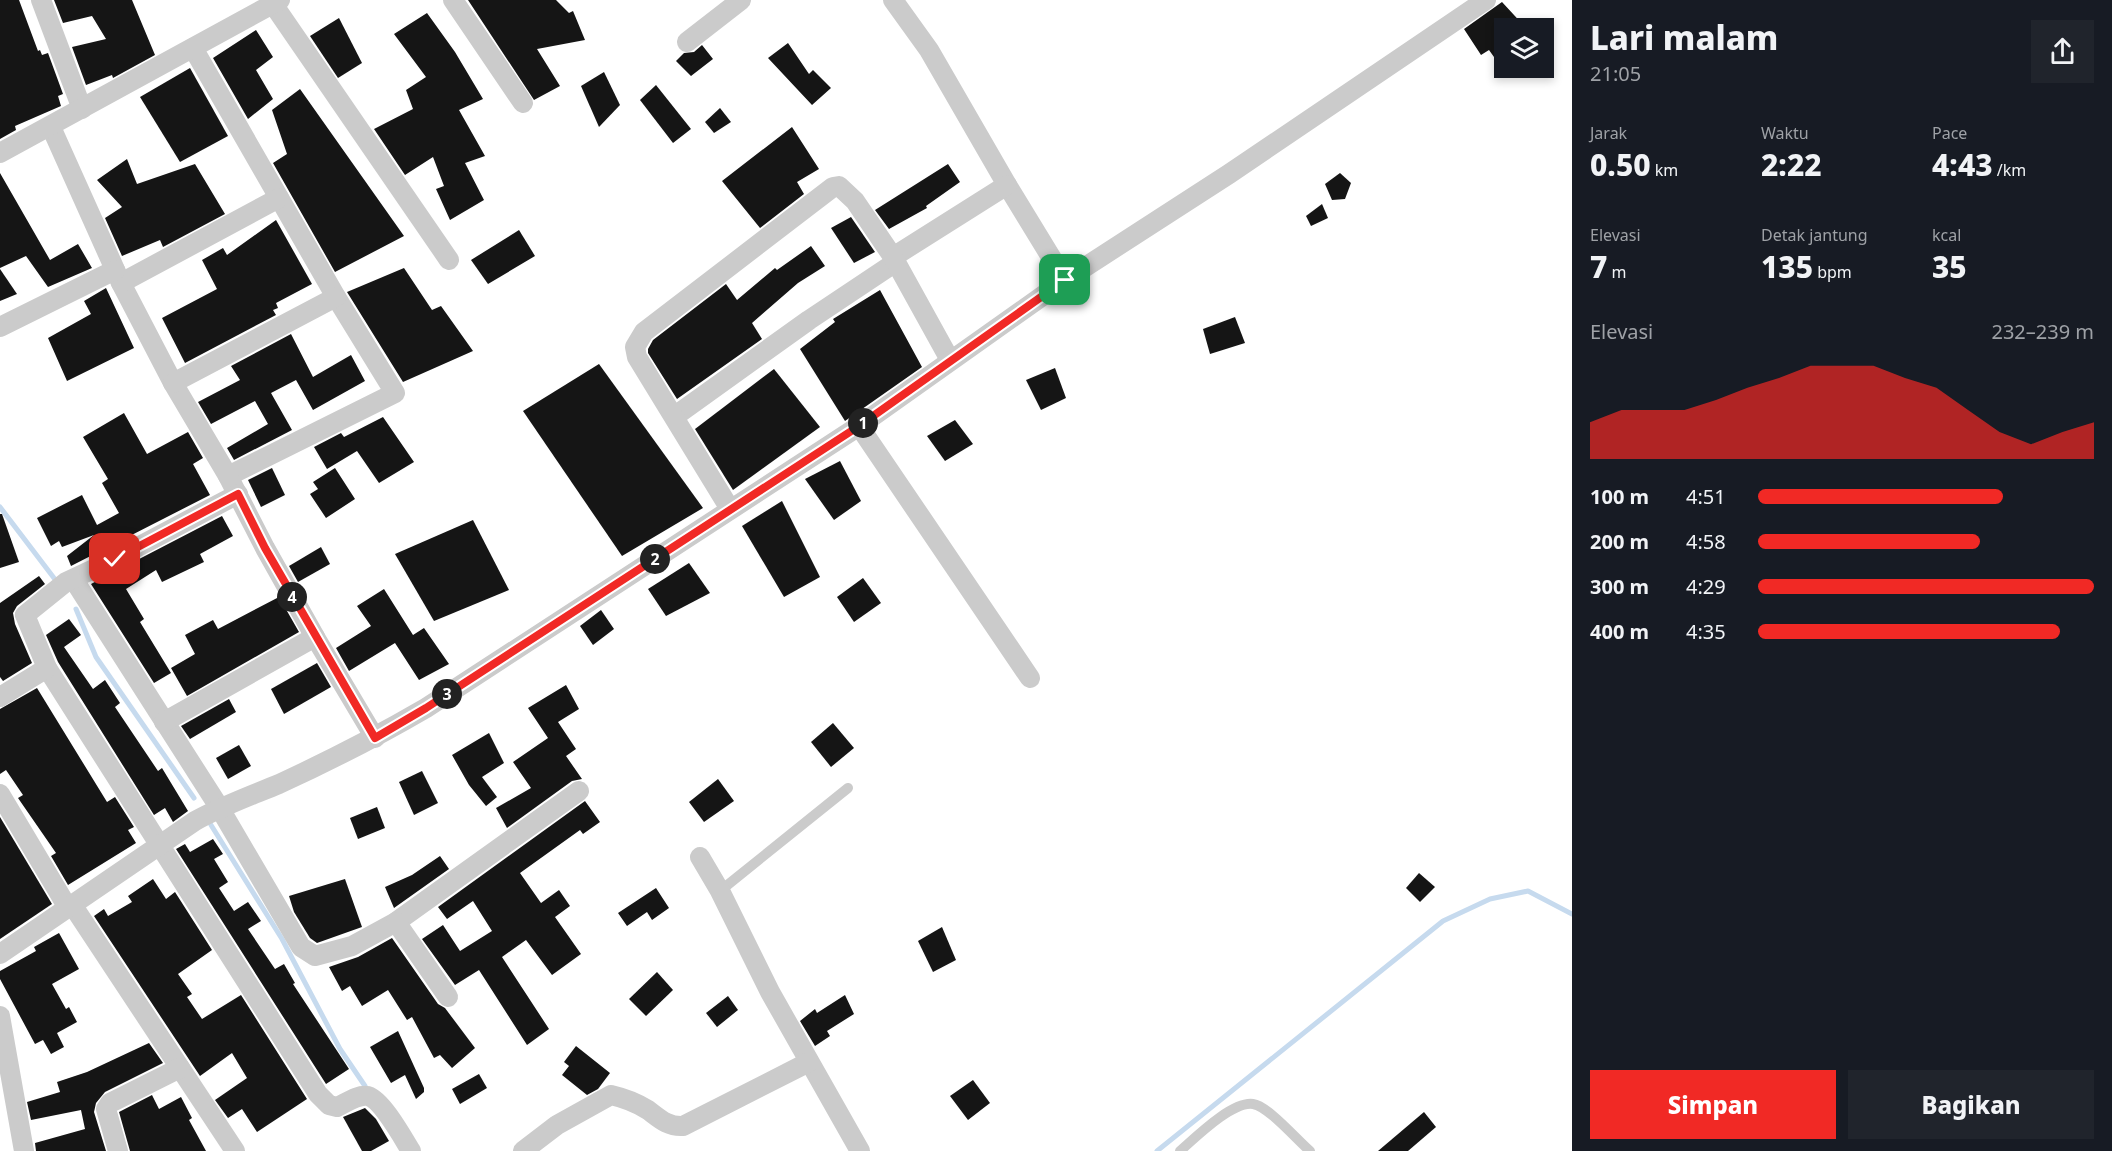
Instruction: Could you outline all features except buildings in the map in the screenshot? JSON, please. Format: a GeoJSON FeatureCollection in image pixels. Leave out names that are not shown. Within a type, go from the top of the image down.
{"type":"FeatureCollection","features":[{"type":"Feature","properties":{"kind":"street"},"geometry":{"type":"LineString","coordinates":[[41,0],[82,109]]}},
{"type":"Feature","properties":{"kind":"street"},"geometry":{"type":"LineString","coordinates":[[453,0],[524,103]]}},
{"type":"Feature","properties":{"kind":"street"},"geometry":{"type":"LineString","coordinates":[[687,42],[741,0]]}},
{"type":"Feature","properties":{"kind":"street"},"geometry":{"type":"LineString","coordinates":[[893,0],[929,50],[1065,280]]}},
{"type":"Feature","properties":{"kind":"street"},"geometry":{"type":"LineString","coordinates":[[0,954],[71,907],[158,844],[219,807],[275,785],[375,738],[426,708],[859,426],[1065,280],[1286,137],[1486,0]]}},
{"type":"Feature","properties":{"kind":"street"},"geometry":{"type":"LineString","coordinates":[[0,153],[276,2],[348,117],[449,260]]}},
{"type":"Feature","properties":{"kind":"street"},"geometry":{"type":"LineString","coordinates":[[193,48],[394,393],[228,476]]}},
{"type":"Feature","properties":{"kind":"street"},"geometry":{"type":"LineString","coordinates":[[51,127],[118,277],[173,383],[228,476],[315,637],[375,738]]}},
{"type":"Feature","properties":{"kind":"street"},"geometry":{"type":"LineString","coordinates":[[675,416],[894,259],[1007,185]]}},
{"type":"Feature","properties":{"kind":"street"},"geometry":{"type":"LineString","coordinates":[[730,509],[637,357],[635,347],[644,332],[833,187],[839,186],[855,201],[894,259],[950,360]]}},
{"type":"Feature","properties":{"kind":"street"},"geometry":{"type":"LineString","coordinates":[[0,327],[118,277],[279,198]]}},
{"type":"Feature","properties":{"kind":"street"},"geometry":{"type":"LineString","coordinates":[[173,383],[336,297]]}},
{"type":"Feature","properties":{"kind":"street"},"geometry":{"type":"LineString","coordinates":[[859,426],[1030,678]]}},
{"type":"Feature","properties":{"kind":"street"},"geometry":{"type":"LineString","coordinates":[[238,494],[74,580],[66,582],[25,615],[47,668],[318,1094],[329,1105],[338,1107],[360,1096],[369,1096],[380,1106],[411,1151]]}},
{"type":"Feature","properties":{"kind":"street"},"geometry":{"type":"LineString","coordinates":[[74,580],[219,807],[301,947],[315,956],[343,949],[372,937],[579,791]]}},
{"type":"Feature","properties":{"kind":"street"},"geometry":{"type":"LineString","coordinates":[[164,722],[315,637]]}},
{"type":"Feature","properties":{"kind":"street"},"geometry":{"type":"LineString","coordinates":[[0,697],[47,668]]}},
{"type":"Feature","properties":{"kind":"street"},"geometry":{"type":"LineString","coordinates":[[0,794],[71,907],[235,1151]]}},
{"type":"Feature","properties":{"kind":"street"},"geometry":{"type":"LineString","coordinates":[[700,857],[720,891],[770,992],[860,1151]]}},
{"type":"Feature","properties":{"kind":"street"},"geometry":{"type":"LineString","coordinates":[[396,922],[448,997]]}},
{"type":"Feature","properties":{"kind":"street"},"geometry":{"type":"LineString","coordinates":[[0,1016],[24,1151]]}},
{"type":"Feature","properties":{"kind":"street"},"geometry":{"type":"LineString","coordinates":[[523,1151],[557,1125],[611,1095],[623,1098],[674,1126],[683,1126],[809,1062]]}},
{"type":"Feature","properties":{"kind":"street"},"geometry":{"type":"LineString","coordinates":[[118,1151],[106,1109],[110,1103],[180,1068]]}},
{"type":"Feature","properties":{"kind":"lane"},"geometry":{"type":"LineString","coordinates":[[720,891],[848,788]]}},
{"type":"Feature","properties":{"kind":"lane"},"geometry":{"type":"LineString","coordinates":[[1179,1151],[1221,1117],[1241,1105],[1254,1104],[1267,1112],[1310,1151]]}},
{"type":"Feature","properties":{"kind":"waterway"},"geometry":{"type":"LineString","coordinates":[[0,507],[57,582]]}},
{"type":"Feature","properties":{"kind":"waterway"},"geometry":{"type":"LineString","coordinates":[[76,609],[96,657],[194,798]]}},
{"type":"Feature","properties":{"kind":"waterway"},"geometry":{"type":"LineString","coordinates":[[211,825],[282,939],[340,1049],[365,1086]]}},
{"type":"Feature","properties":{"kind":"waterway"},"geometry":{"type":"LineString","coordinates":[[1157,1151],[1443,921],[1490,899],[1528,891],[1572,914]]}},
{"type":"Feature","properties":{"kind":"route"},"geometry":{"type":"LineString","coordinates":[[115,559],[238,494],[265,548],[375,738],[426,708],[859,426],[1065,280]]}}]}
